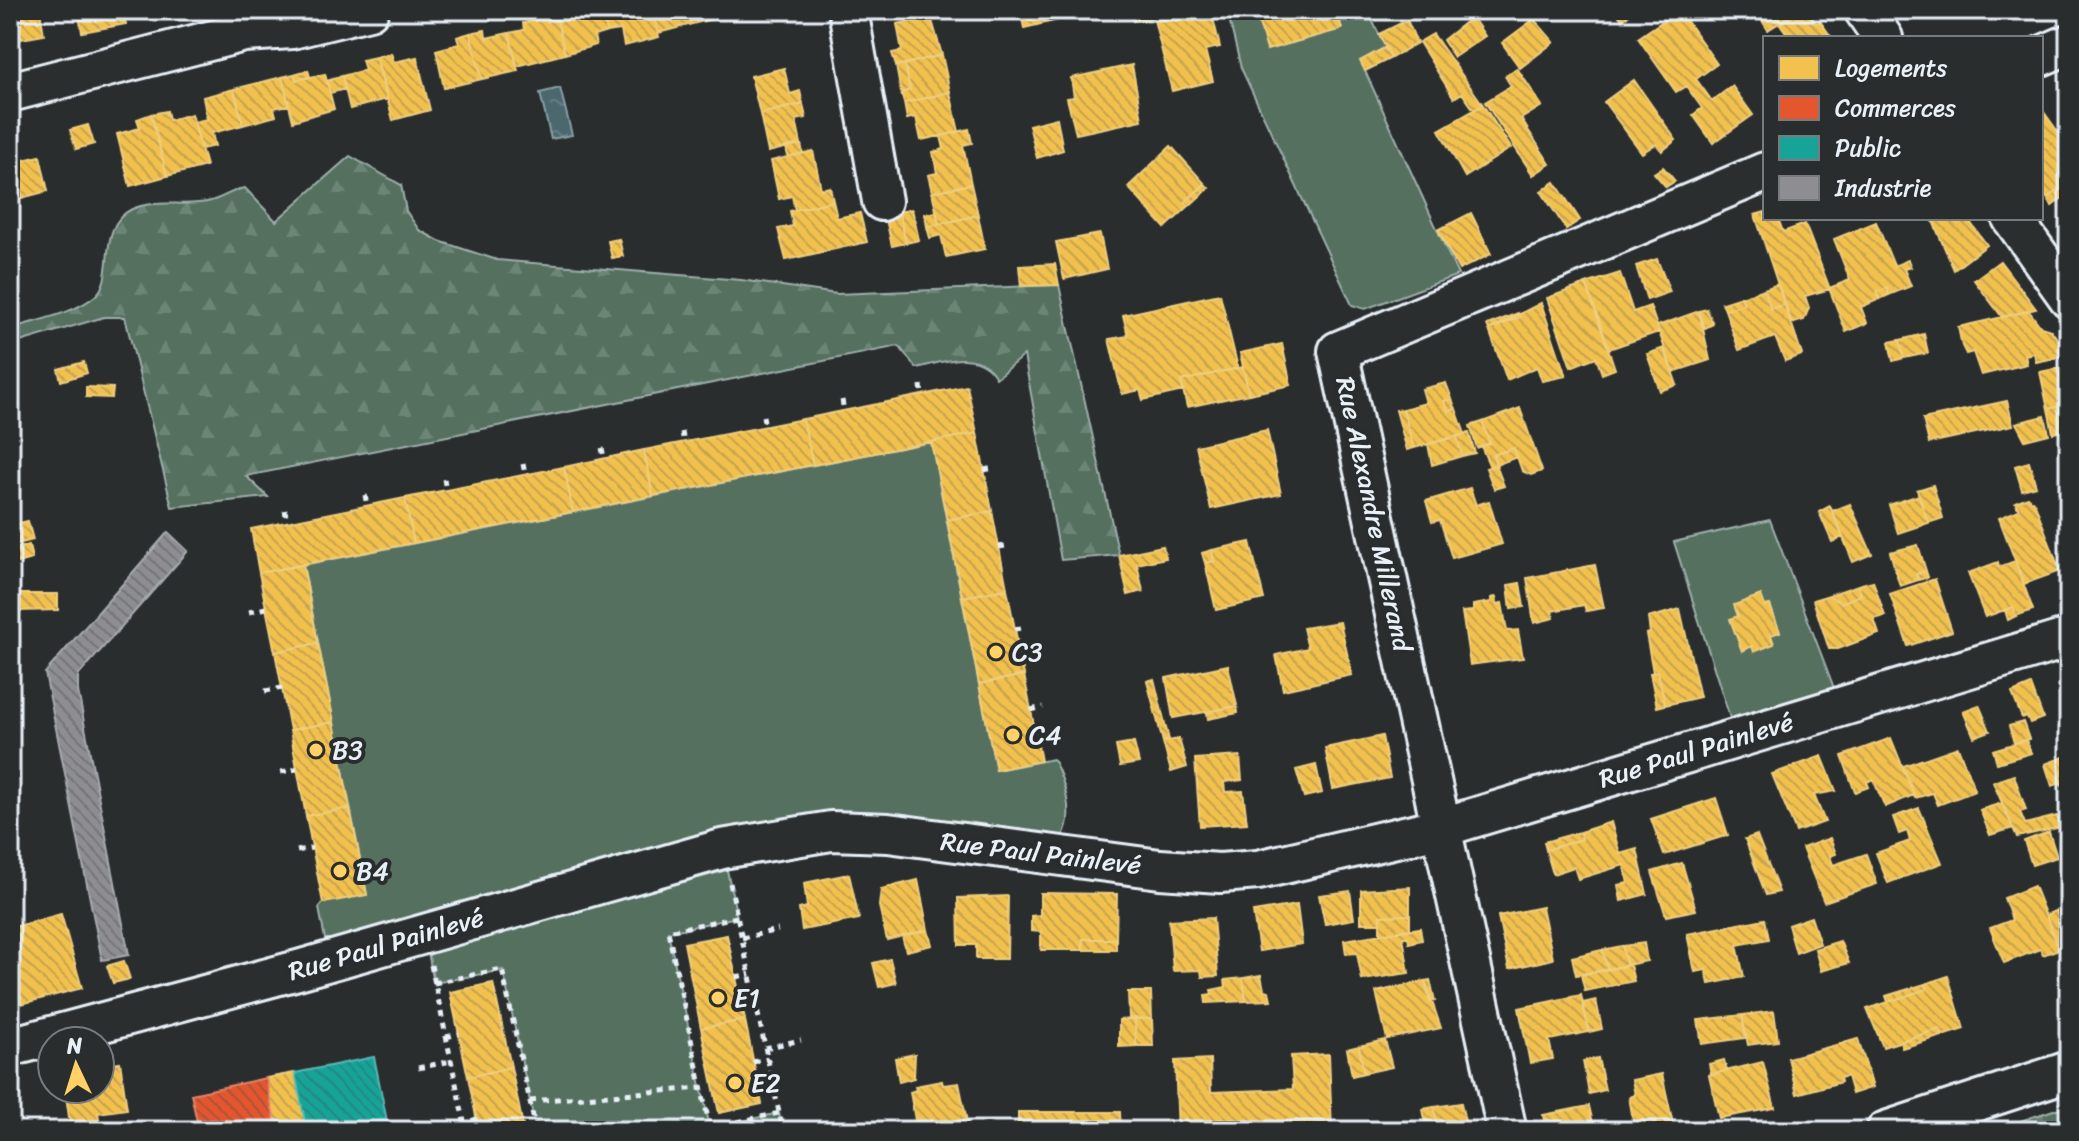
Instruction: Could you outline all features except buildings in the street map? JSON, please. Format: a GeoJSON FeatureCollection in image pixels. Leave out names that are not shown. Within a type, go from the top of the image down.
{"type":"FeatureCollection","features":[{"type":"Feature","properties":{"kind":"street"},"geometry":{"type":"LineString","coordinates":[[10,92],[244,32],[292,29],[369,10]]}},
{"type":"Feature","properties":{"kind":"street"},"geometry":{"type":"LineString","coordinates":[[848,10],[882,201]]}},
{"type":"Feature","properties":{"kind":"street"},"geometry":{"type":"LineString","coordinates":[[1864,10],[1882,36]]}},
{"type":"Feature","properties":{"kind":"street"},"geometry":{"type":"LineString","coordinates":[[2043,55],[2069,44]]}},
{"type":"Feature","properties":{"kind":"street","name":"Rue Alexandre Millerand"},"geometry":{"type":"LineString","coordinates":[[1507,1131],[1338,351],[1763,173]]}},
{"type":"Feature","properties":{"kind":"street"},"geometry":{"type":"LineString","coordinates":[[2013,220],[2069,298]]}},
{"type":"Feature","properties":{"kind":"street","name":"Rue Paul Painlevé"},"geometry":{"type":"LineString","coordinates":[[10,1047],[722,849],[831,831],[888,833],[1083,860],[1220,873],[1288,864],[1443,827],[2069,638]]}},
{"type":"Feature","properties":{"kind":"street"},"geometry":{"type":"LineString","coordinates":[[1886,1131],[2069,1071]]}},
{"type":"Feature","properties":{"kind":"path"},"geometry":{"type":"LineString","coordinates":[[921,385],[922,395]]}},
{"type":"Feature","properties":{"kind":"path"},"geometry":{"type":"LineString","coordinates":[[842,400],[844,411]]}},
{"type":"Feature","properties":{"kind":"path"},"geometry":{"type":"LineString","coordinates":[[763,416],[765,427]]}},
{"type":"Feature","properties":{"kind":"path"},"geometry":{"type":"LineString","coordinates":[[682,432],[684,443]]}},
{"type":"Feature","properties":{"kind":"path"},"geometry":{"type":"LineString","coordinates":[[602,448],[604,458]]}},
{"type":"Feature","properties":{"kind":"path"},"geometry":{"type":"LineString","coordinates":[[523,464],[525,474]]}},
{"type":"Feature","properties":{"kind":"path"},"geometry":{"type":"LineString","coordinates":[[984,470],[994,468]]}},
{"type":"Feature","properties":{"kind":"path"},"geometry":{"type":"LineString","coordinates":[[444,479],[446,490]]}},
{"type":"Feature","properties":{"kind":"path"},"geometry":{"type":"LineString","coordinates":[[365,495],[367,506]]}},
{"type":"Feature","properties":{"kind":"path"},"geometry":{"type":"LineString","coordinates":[[285,510],[287,522]]}},
{"type":"Feature","properties":{"kind":"path"},"geometry":{"type":"LineString","coordinates":[[999,547],[1010,545]]}},
{"type":"Feature","properties":{"kind":"path"},"geometry":{"type":"LineString","coordinates":[[249,612],[266,608]]}},
{"type":"Feature","properties":{"kind":"path"},"geometry":{"type":"LineString","coordinates":[[1015,629],[1026,627]]}},
{"type":"Feature","properties":{"kind":"path"},"geometry":{"type":"LineString","coordinates":[[265,691],[282,688]]}},
{"type":"Feature","properties":{"kind":"path"},"geometry":{"type":"LineString","coordinates":[[1031,710],[1043,707]]}},
{"type":"Feature","properties":{"kind":"path"},"geometry":{"type":"LineString","coordinates":[[281,772],[297,769]]}},
{"type":"Feature","properties":{"kind":"path"},"geometry":{"type":"LineString","coordinates":[[297,851],[312,848]]}},
{"type":"Feature","properties":{"kind":"path"},"geometry":{"type":"LineString","coordinates":[[727,870],[783,1131]]}},
{"type":"Feature","properties":{"kind":"path"},"geometry":{"type":"LineString","coordinates":[[737,917],[668,931],[710,1128],[779,1113]]}},
{"type":"Feature","properties":{"kind":"path"},"geometry":{"type":"LineString","coordinates":[[742,938],[778,930]]}},
{"type":"Feature","properties":{"kind":"path"},"geometry":{"type":"LineString","coordinates":[[424,933],[466,1131]]}},
{"type":"Feature","properties":{"kind":"path"},"geometry":{"type":"LineString","coordinates":[[434,983],[502,969],[536,1131]]}},
{"type":"Feature","properties":{"kind":"path"},"geometry":{"type":"LineString","coordinates":[[736,977],[750,974]]}},
{"type":"Feature","properties":{"kind":"path"},"geometry":{"type":"LineString","coordinates":[[446,1037],[459,1034]]}},
{"type":"Feature","properties":{"kind":"path"},"geometry":{"type":"LineString","coordinates":[[765,1048],[801,1040]]}},
{"type":"Feature","properties":{"kind":"path"},"geometry":{"type":"LineString","coordinates":[[753,1062],[768,1059]]}},
{"type":"Feature","properties":{"kind":"path"},"geometry":{"type":"LineString","coordinates":[[418,1068],[451,1061]]}},
{"type":"Feature","properties":{"kind":"path"},"geometry":{"type":"LineString","coordinates":[[530,1101],[702,1088]]}},
{"type":"Feature","properties":{"kind":"path"},"geometry":{"type":"LineString","coordinates":[[437,1131],[477,1119]]}},
{"type":"Feature","properties":{"kind":"green space"},"geometry":{"type":"Polygon","coordinates":[[[1227,10],[1367,10],[1391,58],[1365,71],[1458,275],[1365,309],[1352,305],[1241,68],[1227,10]]]}},
{"type":"Feature","properties":{"kind":"green space"},"geometry":{"type":"Polygon","coordinates":[[[350,156],[401,185],[406,211],[419,230],[439,241],[497,260],[741,280],[837,294],[1059,285],[1119,555],[1061,560],[1024,355],[996,378],[989,368],[971,360],[949,360],[916,368],[899,346],[246,476],[268,497],[172,507],[125,317],[104,317],[10,345],[10,329],[66,312],[95,296],[105,277],[114,228],[121,217],[132,209],[151,204],[201,203],[245,188],[276,221],[350,156]]]}},
{"type":"Feature","properties":{"kind":"green space"},"geometry":{"type":"Polygon","coordinates":[[[931,442],[996,770],[1053,759],[1064,787],[1068,809],[1062,837],[834,814],[743,827],[342,939],[325,939],[319,908],[323,903],[367,894],[303,565],[931,442]]]}},
{"type":"Feature","properties":{"kind":"green space"},"geometry":{"type":"Polygon","coordinates":[[[1770,520],[1834,688],[1730,718],[1674,542],[1770,520]]]}},
{"type":"Feature","properties":{"kind":"green space"},"geometry":{"type":"Polygon","coordinates":[[[727,870],[737,917],[668,932],[710,1128],[779,1113],[783,1131],[536,1131],[503,970],[434,983],[428,952],[727,870]]]}},
{"type":"Feature","properties":{"kind":"green space"},"geometry":{"type":"Polygon","coordinates":[[[2069,1105],[2069,1131],[1990,1131],[2069,1105]]]}},
{"type":"Feature","properties":{"kind":"water"},"geometry":{"type":"Polygon","coordinates":[[[560,88],[572,135],[551,139],[540,93],[560,88]]]}},
{"type":"Feature","properties":{"kind":"place","name":"C3"},"geometry":{"type":"Point","coordinates":[996,652]}},
{"type":"Feature","properties":{"kind":"place","name":"C4"},"geometry":{"type":"Point","coordinates":[1013,735]}},
{"type":"Feature","properties":{"kind":"place","name":"B3"},"geometry":{"type":"Point","coordinates":[316,750]}},
{"type":"Feature","properties":{"kind":"place","name":"B4"},"geometry":{"type":"Point","coordinates":[340,871]}},
{"type":"Feature","properties":{"kind":"place","name":"E1"},"geometry":{"type":"Point","coordinates":[718,998]}},
{"type":"Feature","properties":{"kind":"place","name":"E2"},"geometry":{"type":"Point","coordinates":[735,1083]}}]}
